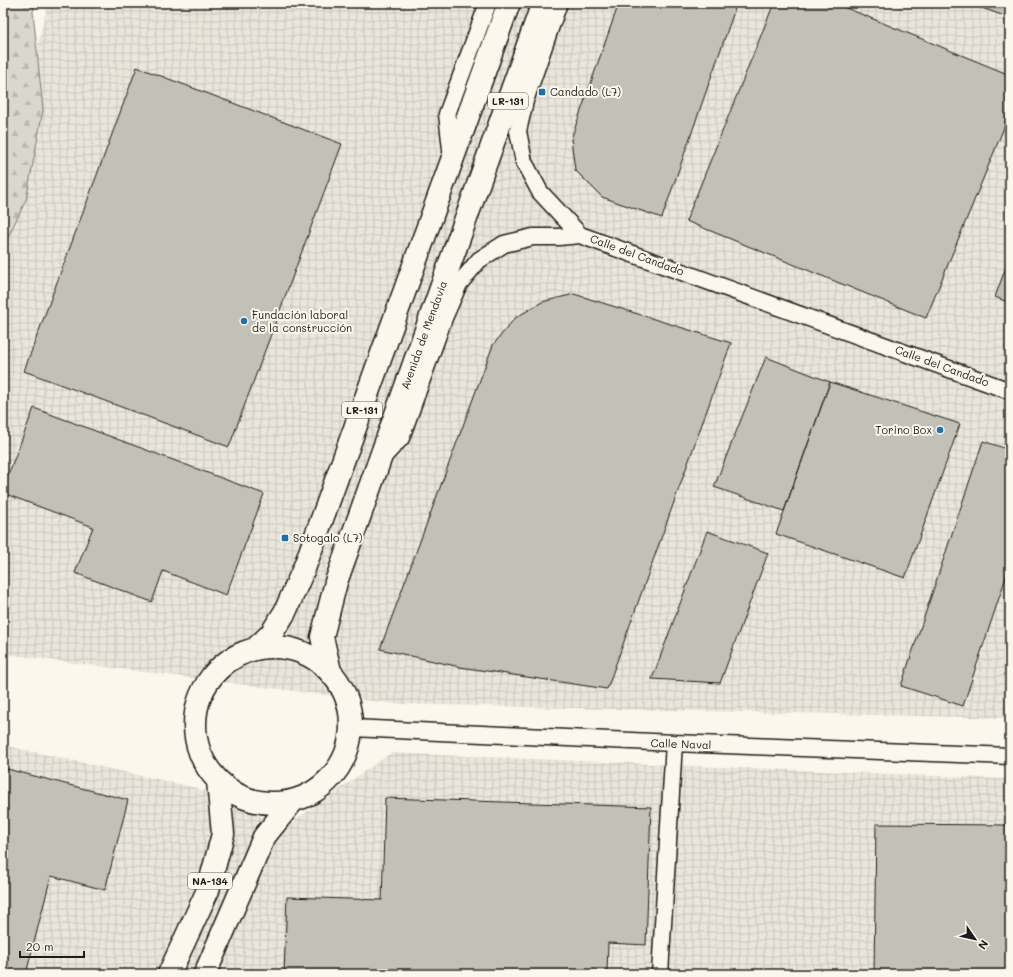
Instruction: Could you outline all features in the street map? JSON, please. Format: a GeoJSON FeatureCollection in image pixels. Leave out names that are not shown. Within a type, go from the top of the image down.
{"type":"FeatureCollection","features":[{"type":"Feature","properties":{"kind":"main road","name":"LR-131"},"geometry":{"type":"LineString","coordinates":[[255,649],[271,634],[285,612],[305,566],[509,3]]}},
{"type":"Feature","properties":{"kind":"main road","name":"Avenida de Mendavia"},"geometry":{"type":"LineString","coordinates":[[330,671],[322,638],[336,582],[543,3]]}},
{"type":"Feature","properties":{"kind":"main road"},"geometry":{"type":"LineString","coordinates":[[282,647],[308,655],[330,671],[342,688],[350,707],[352,728],[347,753],[334,775],[315,792],[292,802],[265,804],[240,796],[218,781],[204,762],[196,740],[195,716],[202,693],[215,673],[233,658],[255,649],[282,647]]}},
{"type":"Feature","properties":{"kind":"main road","name":"NA-134"},"geometry":{"type":"LineString","coordinates":[[169,974],[208,890],[223,834],[218,781]]}},
{"type":"Feature","properties":{"kind":"main road","name":"NA-134"},"geometry":{"type":"LineString","coordinates":[[205,974],[264,837],[292,802]]}},
{"type":"Feature","properties":{"kind":"street"},"geometry":{"type":"LineString","coordinates":[[452,162],[447,114],[488,3]]}},
{"type":"Feature","properties":{"kind":"street"},"geometry":{"type":"LineString","coordinates":[[559,3],[525,101],[518,131],[524,162],[540,192],[580,235]]}},
{"type":"Feature","properties":{"kind":"street","name":"Calle del Candado"},"geometry":{"type":"LineString","coordinates":[[378,462],[401,438],[444,318],[459,284],[479,260],[504,244],[533,236],[559,237],[580,235],[1010,391]]}},
{"type":"Feature","properties":{"kind":"street","name":"Calle Naval"},"geometry":{"type":"LineString","coordinates":[[352,728],[674,743],[1010,756]]}},
{"type":"Feature","properties":{"kind":"street"},"geometry":{"type":"LineString","coordinates":[[660,974],[674,743]]}},
{"type":"Feature","properties":{"kind":"shaded area"},"geometry":{"type":"Polygon","coordinates":[[[48,3],[1010,3],[1010,718],[396,704],[3,654],[3,185],[48,3]]]}},
{"type":"Feature","properties":{"kind":"shaded area"},"geometry":{"type":"Polygon","coordinates":[[[3,745],[197,788],[285,827],[391,753],[1010,779],[1010,974],[3,974],[3,745]]]}},
{"type":"Feature","properties":{"kind":"green space"},"geometry":{"type":"Polygon","coordinates":[[[3,3],[35,3],[33,12],[43,110],[26,200],[3,247],[3,3]]]}},
{"type":"Feature","properties":{"kind":"building"},"geometry":{"type":"Polygon","coordinates":[[[619,3],[737,3],[662,218],[602,197],[575,170],[571,139],[619,3]]]}},
{"type":"Feature","properties":{"kind":"building"},"geometry":{"type":"Polygon","coordinates":[[[774,3],[834,3],[1010,75],[1010,113],[926,318],[686,221],[774,3]]]}},
{"type":"Feature","properties":{"kind":"building"},"geometry":{"type":"Polygon","coordinates":[[[968,3],[1010,3],[1010,18],[968,3]]]}},
{"type":"Feature","properties":{"kind":"building"},"geometry":{"type":"Polygon","coordinates":[[[137,67],[342,144],[229,447],[24,371],[137,67]]]}},
{"type":"Feature","properties":{"kind":"building"},"geometry":{"type":"Polygon","coordinates":[[[1010,256],[1010,303],[995,297],[1010,256]]]}},
{"type":"Feature","properties":{"kind":"building"},"geometry":{"type":"Polygon","coordinates":[[[574,294],[731,343],[607,689],[460,667],[380,649],[493,345],[515,318],[542,302],[574,294]]]}},
{"type":"Feature","properties":{"kind":"building"},"geometry":{"type":"Polygon","coordinates":[[[766,357],[830,382],[784,511],[714,487],[766,357]]]}},
{"type":"Feature","properties":{"kind":"building"},"geometry":{"type":"Polygon","coordinates":[[[830,382],[960,424],[905,578],[776,534],[830,382]]]}},
{"type":"Feature","properties":{"kind":"building"},"geometry":{"type":"Polygon","coordinates":[[[34,408],[264,494],[226,595],[163,571],[152,602],[75,573],[93,527],[3,493],[3,488],[34,408]]]}},
{"type":"Feature","properties":{"kind":"building"},"geometry":{"type":"Polygon","coordinates":[[[983,441],[1010,450],[1010,565],[963,706],[901,686],[983,441]]]}},
{"type":"Feature","properties":{"kind":"building"},"geometry":{"type":"Polygon","coordinates":[[[707,531],[768,553],[720,683],[652,679],[707,531]]]}},
{"type":"Feature","properties":{"kind":"building"},"geometry":{"type":"Polygon","coordinates":[[[3,768],[128,800],[105,890],[51,876],[26,974],[3,974],[3,768]]]}},
{"type":"Feature","properties":{"kind":"building"},"geometry":{"type":"Polygon","coordinates":[[[385,798],[651,807],[646,945],[608,943],[607,974],[284,974],[287,897],[382,900],[385,798]]]}},
{"type":"Feature","properties":{"kind":"building"},"geometry":{"type":"Polygon","coordinates":[[[876,824],[1010,825],[1010,974],[874,974],[876,824]]]}},
{"type":"Feature","properties":{"kind":"place","name":"Candado (L7)"},"geometry":{"type":"Point","coordinates":[542,92]}},
{"type":"Feature","properties":{"kind":"place","name":"Fundación laboral de la construcción"},"geometry":{"type":"Point","coordinates":[244,321]}},
{"type":"Feature","properties":{"kind":"place","name":"Torino Box"},"geometry":{"type":"Point","coordinates":[940,430]}},
{"type":"Feature","properties":{"kind":"place","name":"Sotogalo (L7)"},"geometry":{"type":"Point","coordinates":[285,538]}}]}
